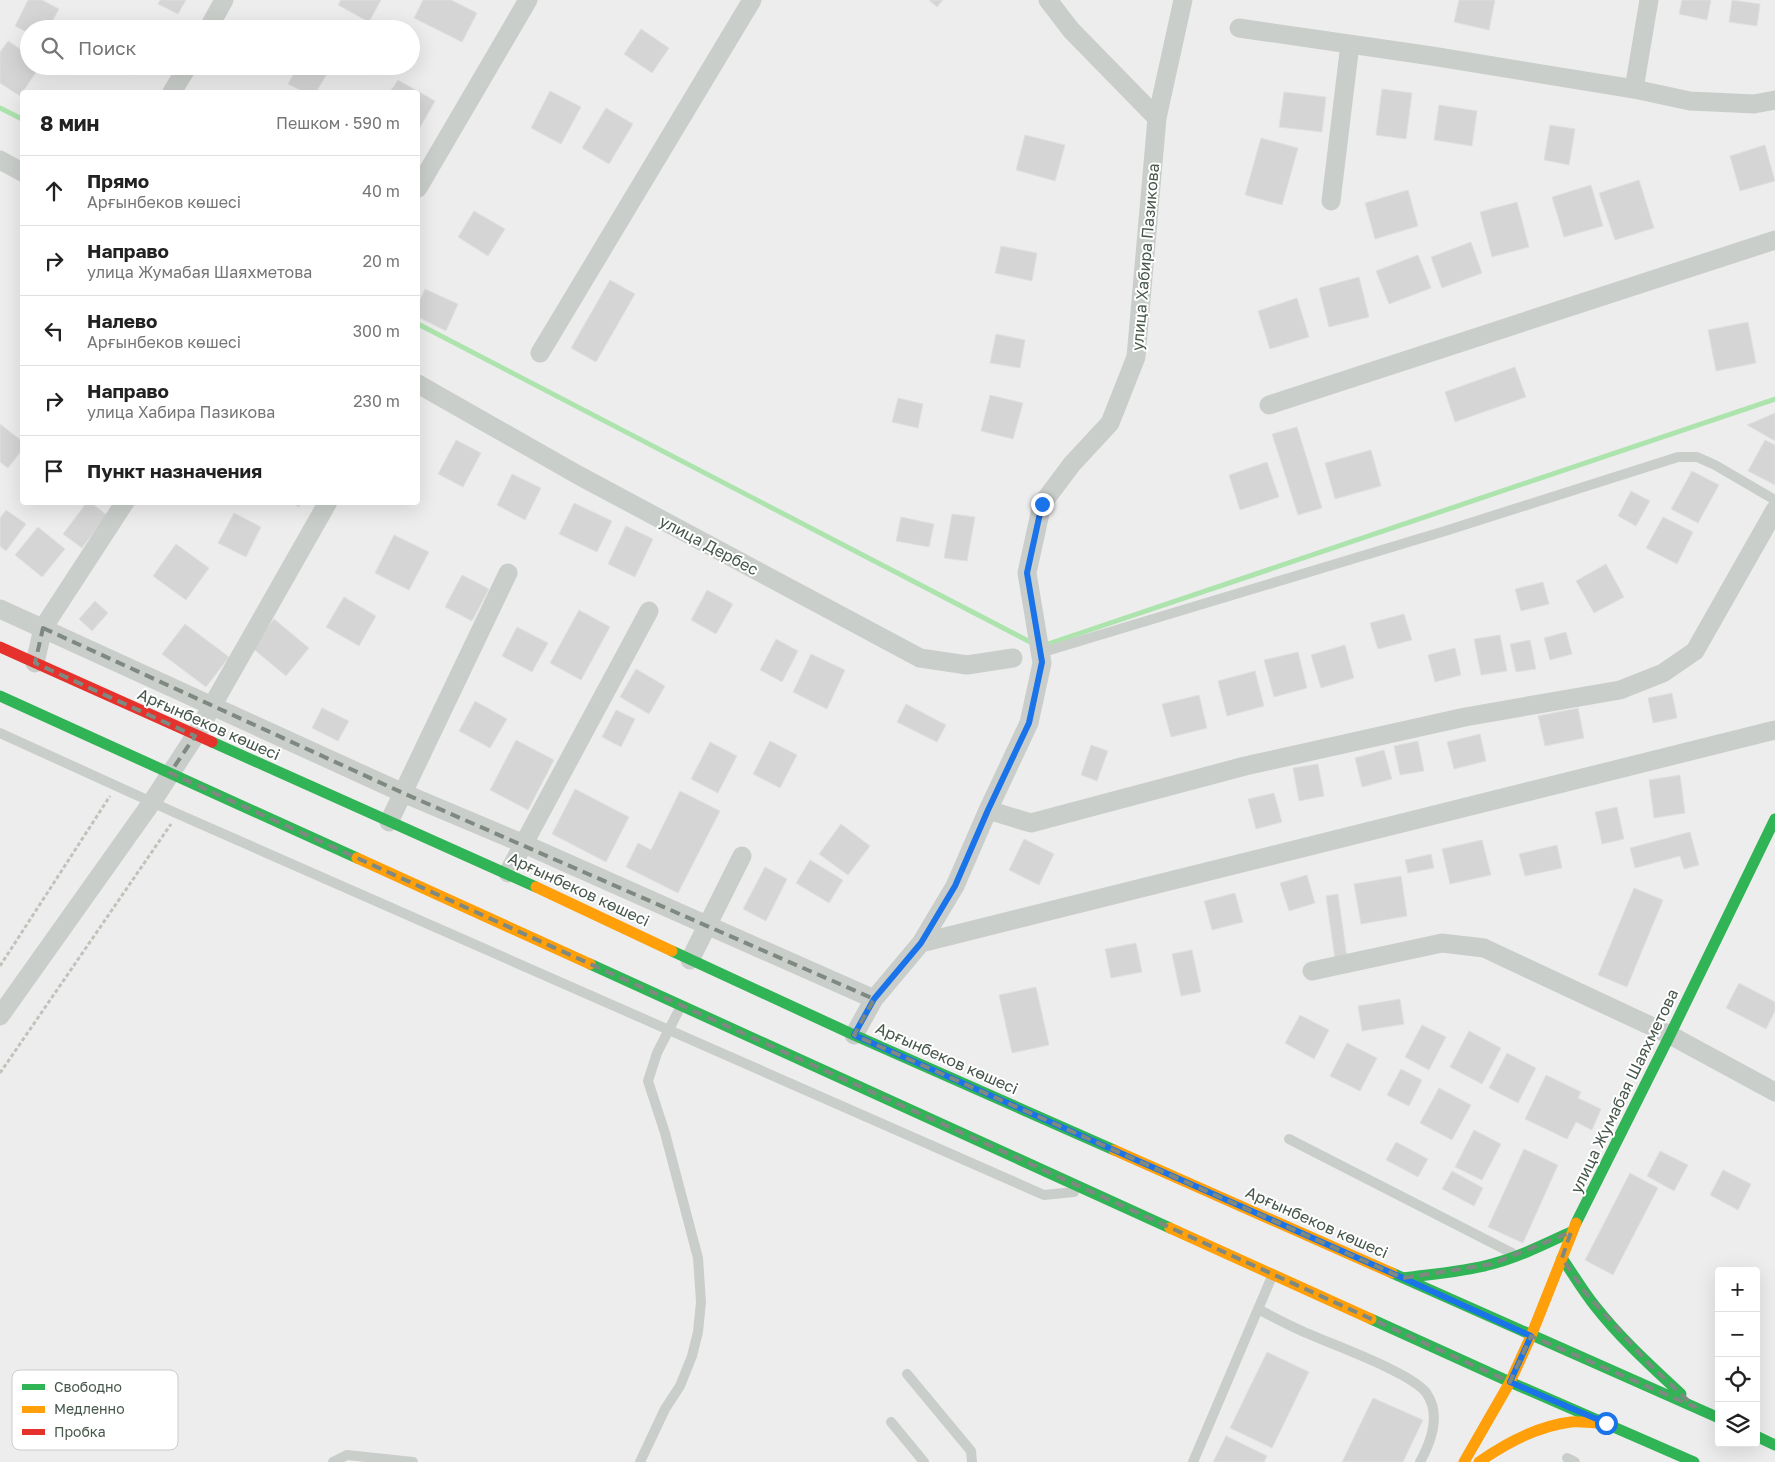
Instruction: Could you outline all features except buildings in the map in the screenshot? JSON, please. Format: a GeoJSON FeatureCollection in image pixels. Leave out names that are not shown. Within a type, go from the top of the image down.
{"type":"FeatureCollection","features":[{"type":"Feature","properties":{"kind":"main road","name":"Арғынбеков көшесі"},"geometry":{"type":"LineString","coordinates":[[0,647],[388,822],[508,873],[690,960],[854,1035],[1715,1416]]}},
{"type":"Feature","properties":{"kind":"main road"},"geometry":{"type":"LineString","coordinates":[[0,696],[1510,1382],[1694,1462]]}},
{"type":"Feature","properties":{"kind":"main road","name":"улица Жумабая Шаяхметова"},"geometry":{"type":"LineString","coordinates":[[1464,1462],[1510,1382],[1531,1336],[1572,1232],[1775,819]]}},
{"type":"Feature","properties":{"kind":"main road"},"geometry":{"type":"LineString","coordinates":[[1403,1278],[1462,1271],[1492,1264],[1518,1256],[1572,1232]]}},
{"type":"Feature","properties":{"kind":"main road"},"geometry":{"type":"LineString","coordinates":[[1562,1258],[1584,1291],[1611,1324],[1651,1366],[1695,1407]]}},
{"type":"Feature","properties":{"kind":"main road"},"geometry":{"type":"LineString","coordinates":[[1479,1462],[1510,1442],[1538,1431],[1570,1422],[1606,1423]]}},
{"type":"Feature","properties":{"kind":"main road"},"geometry":{"type":"LineString","coordinates":[[1760,1438],[1775,1445]]}},
{"type":"Feature","properties":{"kind":"street"},"geometry":{"type":"LineString","coordinates":[[213,20],[224,0]]}},
{"type":"Feature","properties":{"kind":"street"},"geometry":{"type":"LineString","coordinates":[[420,185],[528,0]]}},
{"type":"Feature","properties":{"kind":"street"},"geometry":{"type":"LineString","coordinates":[[540,353],[752,0]]}},
{"type":"Feature","properties":{"kind":"street"},"geometry":{"type":"LineString","coordinates":[[1048,0],[1072,30],[1157,118]]}},
{"type":"Feature","properties":{"kind":"street","name":"улица Хабира Пазикова"},"geometry":{"type":"LineString","coordinates":[[854,1035],[874,999],[921,943],[955,886],[1029,723],[1042,662],[1027,573],[1042,504],[1072,464],[1110,424],[1136,358],[1157,118],[1183,0]]}},
{"type":"Feature","properties":{"kind":"street"},"geometry":{"type":"LineString","coordinates":[[1634,89],[1649,0]]}},
{"type":"Feature","properties":{"kind":"street"},"geometry":{"type":"LineString","coordinates":[[1239,28],[1634,89],[1690,101],[1754,104],[1775,100]]}},
{"type":"Feature","properties":{"kind":"street"},"geometry":{"type":"LineString","coordinates":[[1331,200],[1350,44]]}},
{"type":"Feature","properties":{"kind":"street"},"geometry":{"type":"LineString","coordinates":[[173,90],[182,75]]}},
{"type":"Feature","properties":{"kind":"street"},"geometry":{"type":"LineString","coordinates":[[0,160],[20,171]]}},
{"type":"Feature","properties":{"kind":"street"},"geometry":{"type":"LineString","coordinates":[[1268,405],[1775,240]]}},
{"type":"Feature","properties":{"kind":"street","name":"улица Дербес"},"geometry":{"type":"LineString","coordinates":[[420,385],[578,475],[920,658],[967,665],[1013,658]]}},
{"type":"Feature","properties":{"kind":"street"},"geometry":{"type":"LineString","coordinates":[[35,663],[43,628],[123,505]]}},
{"type":"Feature","properties":{"kind":"street"},"geometry":{"type":"LineString","coordinates":[[0,1016],[152,802],[196,736],[326,505]]}},
{"type":"Feature","properties":{"kind":"street"},"geometry":{"type":"LineString","coordinates":[[988,810],[1031,823],[1274,760],[1465,717],[1620,690],[1663,673],[1695,651],[1775,510]]}},
{"type":"Feature","properties":{"kind":"street"},"geometry":{"type":"LineString","coordinates":[[388,822],[508,574]]}},
{"type":"Feature","properties":{"kind":"street"},"geometry":{"type":"LineString","coordinates":[[0,609],[403,793],[524,844],[707,927],[874,999]]}},
{"type":"Feature","properties":{"kind":"street"},"geometry":{"type":"LineString","coordinates":[[508,873],[649,611]]}},
{"type":"Feature","properties":{"kind":"street"},"geometry":{"type":"LineString","coordinates":[[921,943],[1775,730]]}},
{"type":"Feature","properties":{"kind":"street"},"geometry":{"type":"LineString","coordinates":[[690,960],[742,856]]}},
{"type":"Feature","properties":{"kind":"street"},"geometry":{"type":"LineString","coordinates":[[1312,971],[1442,943],[1484,948],[1670,1035],[1775,1092]]}},
{"type":"Feature","properties":{"kind":"lane"},"geometry":{"type":"LineString","coordinates":[[1040,653],[1445,531],[1678,457],[1697,457],[1715,465],[1775,500]]}},
{"type":"Feature","properties":{"kind":"lane"},"geometry":{"type":"LineString","coordinates":[[0,733],[178,814],[1044,1195],[1089,1191]]}},
{"type":"Feature","properties":{"kind":"lane"},"geometry":{"type":"LineString","coordinates":[[640,1462],[665,1409],[680,1386],[692,1356],[698,1332],[701,1302],[698,1258],[665,1134],[648,1081],[657,1053],[681,1006]]}},
{"type":"Feature","properties":{"kind":"lane"},"geometry":{"type":"LineString","coordinates":[[1289,1139],[1518,1256]]}},
{"type":"Feature","properties":{"kind":"lane"},"geometry":{"type":"LineString","coordinates":[[1193,1462],[1273,1274]]}},
{"type":"Feature","properties":{"kind":"lane"},"geometry":{"type":"LineString","coordinates":[[1258,1309],[1308,1334],[1378,1363],[1420,1386],[1427,1393],[1434,1415],[1429,1446],[1420,1462]]}},
{"type":"Feature","properties":{"kind":"lane"},"geometry":{"type":"LineString","coordinates":[[907,1374],[971,1451],[972,1462]]}},
{"type":"Feature","properties":{"kind":"lane"},"geometry":{"type":"LineString","coordinates":[[891,1422],[924,1462]]}},
{"type":"Feature","properties":{"kind":"lane"},"geometry":{"type":"LineString","coordinates":[[333,1462],[347,1455],[413,1462]]}},
{"type":"Feature","properties":{"kind":"path"},"geometry":{"type":"LineString","coordinates":[[0,966],[116,786]]}},
{"type":"Feature","properties":{"kind":"path"},"geometry":{"type":"LineString","coordinates":[[0,1073],[178,814]]}},
{"type":"Feature","properties":{"kind":"highlighted area"},"geometry":{"type":"Polygon","coordinates":[[[43,628],[403,793],[874,999],[854,1035],[1403,1278],[1492,1264],[1571,1232],[1562,1258],[1584,1291],[1651,1366],[1695,1407],[1531,1336],[1510,1382],[170,773],[195,736],[35,663],[43,628]]]}},
{"type":"Feature","properties":{"kind":"waterway"},"geometry":{"type":"LineString","coordinates":[[0,108],[20,118]]}},
{"type":"Feature","properties":{"kind":"waterway"},"geometry":{"type":"LineString","coordinates":[[420,325],[1034,644]]}},
{"type":"Feature","properties":{"kind":"waterway"},"geometry":{"type":"LineString","coordinates":[[1042,646],[1775,399]]}},
{"type":"Feature","properties":{"kind":"traffic: fast"},"geometry":{"type":"LineString","coordinates":[[0,696],[357,858]]}},
{"type":"Feature","properties":{"kind":"traffic: fast"},"geometry":{"type":"LineString","coordinates":[[212,742],[536,887]]}},
{"type":"Feature","properties":{"kind":"traffic: fast"},"geometry":{"type":"LineString","coordinates":[[1576,1223],[1775,819]]}},
{"type":"Feature","properties":{"kind":"traffic: fast"},"geometry":{"type":"LineString","coordinates":[[672,951],[854,1035],[1114,1150]]}},
{"type":"Feature","properties":{"kind":"traffic: fast"},"geometry":{"type":"LineString","coordinates":[[590,964],[1170,1228]]}},
{"type":"Feature","properties":{"kind":"traffic: fast"},"geometry":{"type":"LineString","coordinates":[[1403,1278],[1459,1271],[1492,1264],[1542,1246],[1571,1232]]}},
{"type":"Feature","properties":{"kind":"traffic: fast"},"geometry":{"type":"LineString","coordinates":[[1562,1258],[1605,1318],[1636,1352],[1681,1394]]}},
{"type":"Feature","properties":{"kind":"traffic: fast"},"geometry":{"type":"LineString","coordinates":[[1392,1273],[1715,1416]]}},
{"type":"Feature","properties":{"kind":"traffic: fast"},"geometry":{"type":"LineString","coordinates":[[1371,1319],[1694,1462]]}},
{"type":"Feature","properties":{"kind":"traffic: fast"},"geometry":{"type":"LineString","coordinates":[[1760,1438],[1775,1445]]}},
{"type":"Feature","properties":{"kind":"traffic: slow"},"geometry":{"type":"LineString","coordinates":[[357,858],[590,964]]}},
{"type":"Feature","properties":{"kind":"traffic: slow"},"geometry":{"type":"LineString","coordinates":[[536,887],[672,951]]}},
{"type":"Feature","properties":{"kind":"traffic: slow"},"geometry":{"type":"LineString","coordinates":[[1114,1150],[1392,1273]]}},
{"type":"Feature","properties":{"kind":"traffic: slow"},"geometry":{"type":"LineString","coordinates":[[1464,1462],[1510,1382],[1531,1336],[1576,1223]]}},
{"type":"Feature","properties":{"kind":"traffic: slow"},"geometry":{"type":"LineString","coordinates":[[1170,1228],[1371,1319]]}},
{"type":"Feature","properties":{"kind":"traffic: slow"},"geometry":{"type":"LineString","coordinates":[[1479,1462],[1511,1442],[1546,1427],[1571,1422],[1598,1423]]}},
{"type":"Feature","properties":{"kind":"traffic: jam"},"geometry":{"type":"LineString","coordinates":[[0,647],[212,742]]}},
{"type":"Feature","properties":{"kind":"route"},"geometry":{"type":"LineString","coordinates":[[1042,504],[1027,573],[1042,662],[1029,723],[955,886],[921,943],[874,999],[854,1035],[1009,1102],[1531,1336],[1510,1382],[1606,1423]]}}]}
